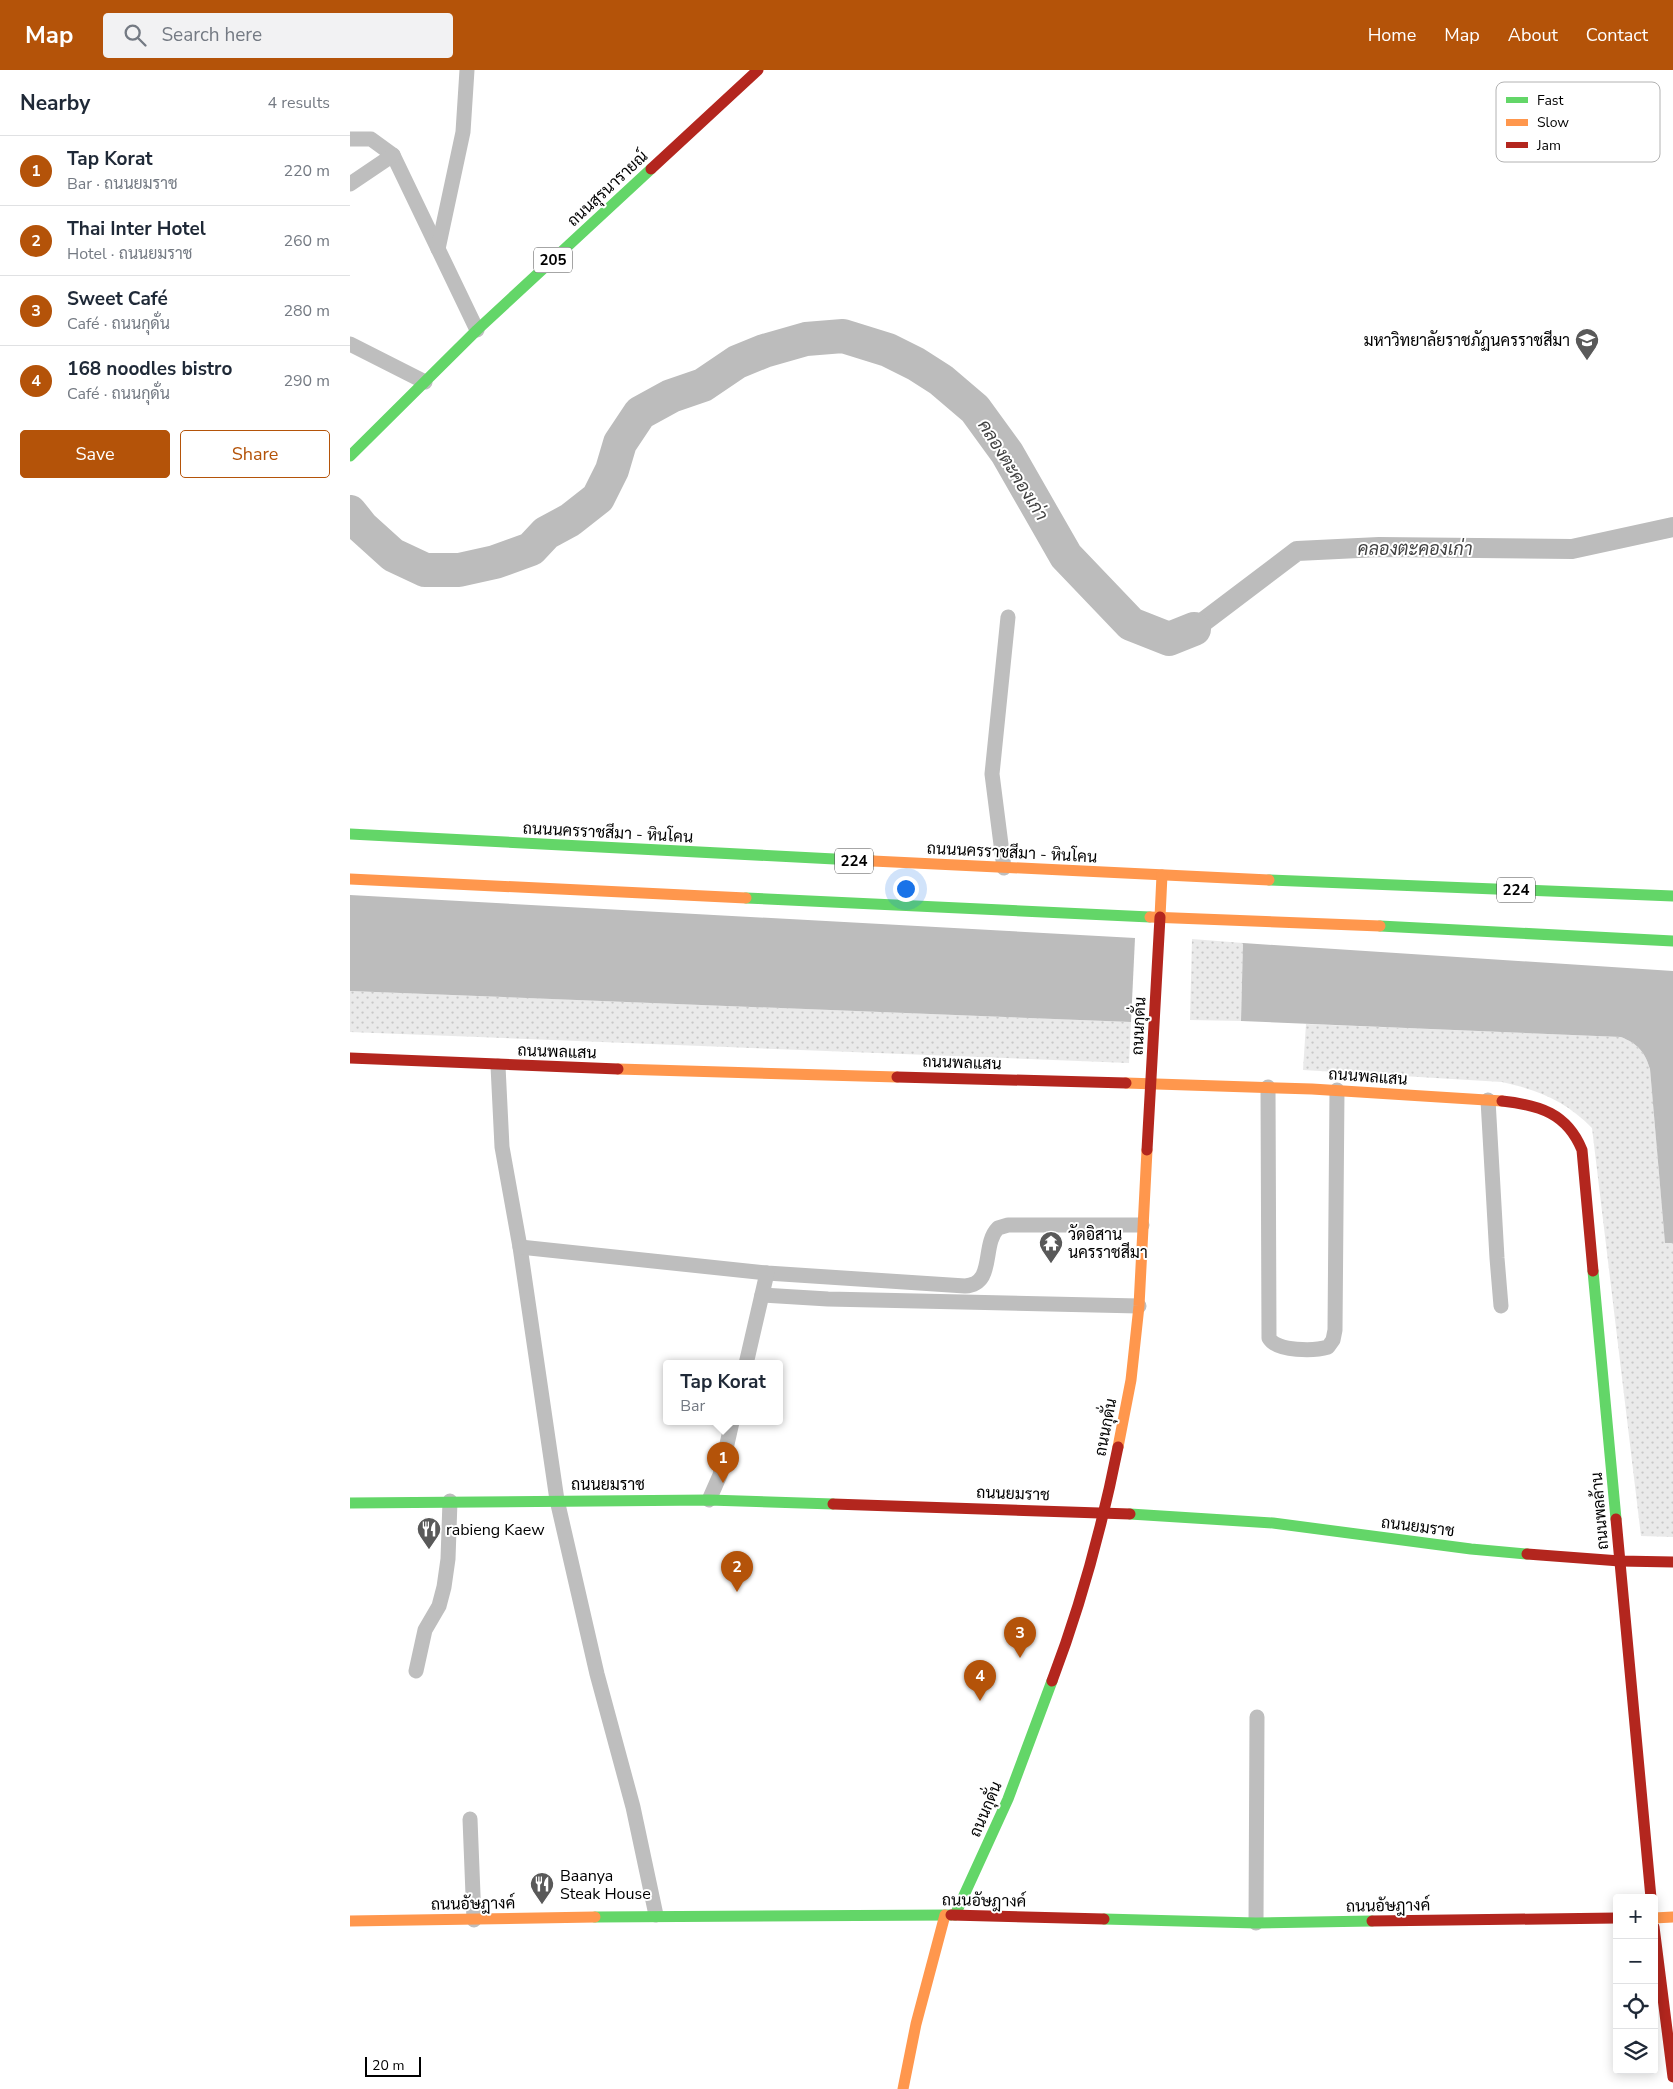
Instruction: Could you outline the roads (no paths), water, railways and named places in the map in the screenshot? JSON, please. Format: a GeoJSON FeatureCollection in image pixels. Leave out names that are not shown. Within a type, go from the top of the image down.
{"type":"FeatureCollection","features":[{"type":"Feature","properties":{"kind":"street"},"geometry":{"type":"LineString","coordinates":[[438,249],[463,132],[467,70]]}},
{"type":"Feature","properties":{"kind":"street","name":"ถนนสุรนารายณ์"},"geometry":{"type":"LineString","coordinates":[[351,455],[477,330],[758,70]]}},
{"type":"Feature","properties":{"kind":"street"},"geometry":{"type":"LineString","coordinates":[[350,139],[371,139],[393,155],[477,330]]}},
{"type":"Feature","properties":{"kind":"street"},"geometry":{"type":"LineString","coordinates":[[350,184],[393,155]]}},
{"type":"Feature","properties":{"kind":"street"},"geometry":{"type":"LineString","coordinates":[[350,344],[425,382]]}},
{"type":"Feature","properties":{"kind":"street"},"geometry":{"type":"LineString","coordinates":[[1004,868],[992,774],[1008,617]]}},
{"type":"Feature","properties":{"kind":"street","name":"ถนนนครราชสีมา - หินโคน"},"geometry":{"type":"LineString","coordinates":[[350,834],[1004,868],[1673,896]]}},
{"type":"Feature","properties":{"kind":"street","name":"ถนนกุดั่น"},"geometry":{"type":"LineString","coordinates":[[904,2089],[916,2024],[950,1915],[1015,1781],[1066,1644],[1105,1512],[1130,1380],[1139,1306],[1162,875]]}},
{"type":"Feature","properties":{"kind":"street"},"geometry":{"type":"LineString","coordinates":[[350,878],[1160,917],[1351,924],[1673,941]]}},
{"type":"Feature","properties":{"kind":"street","name":"ถนนพลแสน"},"geometry":{"type":"LineString","coordinates":[[350,1058],[498,1066],[1337,1090],[1488,1100],[1540,1108],[1568,1125]]}},
{"type":"Feature","properties":{"kind":"street"},"geometry":{"type":"LineString","coordinates":[[498,1066],[502,1147],[520,1247],[557,1500],[597,1674],[633,1807],[656,1915]]}},
{"type":"Feature","properties":{"kind":"street"},"geometry":{"type":"LineString","coordinates":[[1268,1087],[1269,1338],[1279,1346],[1300,1349],[1328,1347],[1333,1340],[1335,1330],[1337,1090]]}},
{"type":"Feature","properties":{"kind":"street"},"geometry":{"type":"LineString","coordinates":[[1488,1100],[1501,1306]]}},
{"type":"Feature","properties":{"kind":"street","name":"ถนนพลล้าน"},"geometry":{"type":"LineString","coordinates":[[1568,1125],[1577,1135],[1582,1150],[1651,1894]]}},
{"type":"Feature","properties":{"kind":"street"},"geometry":{"type":"LineString","coordinates":[[520,1247],[767,1273],[970,1286],[977,1283],[984,1276],[992,1238],[998,1228],[1008,1225],[1142,1225]]}},
{"type":"Feature","properties":{"kind":"street"},"geometry":{"type":"LineString","coordinates":[[747,1360],[767,1273]]}},
{"type":"Feature","properties":{"kind":"street"},"geometry":{"type":"LineString","coordinates":[[762,1295],[828,1299],[1139,1306]]}},
{"type":"Feature","properties":{"kind":"street"},"geometry":{"type":"LineString","coordinates":[[709,1500],[720,1475],[731,1425]]}},
{"type":"Feature","properties":{"kind":"street","name":"ถนนยมราช"},"geometry":{"type":"LineString","coordinates":[[350,1503],[709,1500],[1105,1512],[1273,1523],[1471,1549],[1620,1561],[1673,1562]]}},
{"type":"Feature","properties":{"kind":"street"},"geometry":{"type":"LineString","coordinates":[[416,1671],[425,1630],[439,1606],[444,1587],[448,1559],[450,1502]]}},
{"type":"Feature","properties":{"kind":"street"},"geometry":{"type":"LineString","coordinates":[[1256,1923],[1257,1717]]}},
{"type":"Feature","properties":{"kind":"street"},"geometry":{"type":"LineString","coordinates":[[470,1820],[474,1920]]}},
{"type":"Feature","properties":{"kind":"street","name":"ถนนอัษฎางค์"},"geometry":{"type":"LineString","coordinates":[[350,1921],[656,1915],[950,1915],[1256,1923],[1613,1918]]}},
{"type":"Feature","properties":{"kind":"street"},"geometry":{"type":"LineString","coordinates":[[1658,1918],[1673,1918]]}},
{"type":"Feature","properties":{"kind":"street"},"geometry":{"type":"LineString","coordinates":[[1656,1939],[1673,2076]]}},
{"type":"Feature","properties":{"kind":"waterway","name":"คลองตะคองเก่า"},"geometry":{"type":"LineString","coordinates":[[350,512],[362,527],[393,555],[425,570],[459,570],[495,562],[531,549],[546,533],[570,520],[598,498],[612,470],[620,443],[640,413],[671,396],[703,385],[737,362],[764,351],[806,339],[843,336],[888,350],[916,364],[941,380],[975,409],[1007,453],[1066,556],[1131,624],[1169,639],[1194,629]]}},
{"type":"Feature","properties":{"kind":"waterway","name":"คลองตะคองเก่า"},"geometry":{"type":"LineString","coordinates":[[1194,629],[1297,551],[1379,547],[1572,549],[1673,527]]}},
{"type":"Feature","properties":{"kind":"place","name":"มหาวิทยาลัยราชภัฏนครราชสีมา"},"geometry":{"type":"Point","coordinates":[1587,361]}},
{"type":"Feature","properties":{"kind":"place","name":"วัดอิสาน นครราชสีมา"},"geometry":{"type":"Point","coordinates":[1051,1264]}},
{"type":"Feature","properties":{"kind":"place","name":"Tap Korat"},"geometry":{"type":"Point","coordinates":[723,1483]}},
{"type":"Feature","properties":{"kind":"place","name":"rabieng Kaew"},"geometry":{"type":"Point","coordinates":[429,1550]}},
{"type":"Feature","properties":{"kind":"place","name":"Thai Inter Hotel"},"geometry":{"type":"Point","coordinates":[737,1592]}},
{"type":"Feature","properties":{"kind":"place","name":"Sweet Café"},"geometry":{"type":"Point","coordinates":[1020,1658]}},
{"type":"Feature","properties":{"kind":"place","name":"168 noodles bistro"},"geometry":{"type":"Point","coordinates":[980,1701]}},
{"type":"Feature","properties":{"kind":"place","name":"Baanya Steak House"},"geometry":{"type":"Point","coordinates":[542,1905]}}]}
